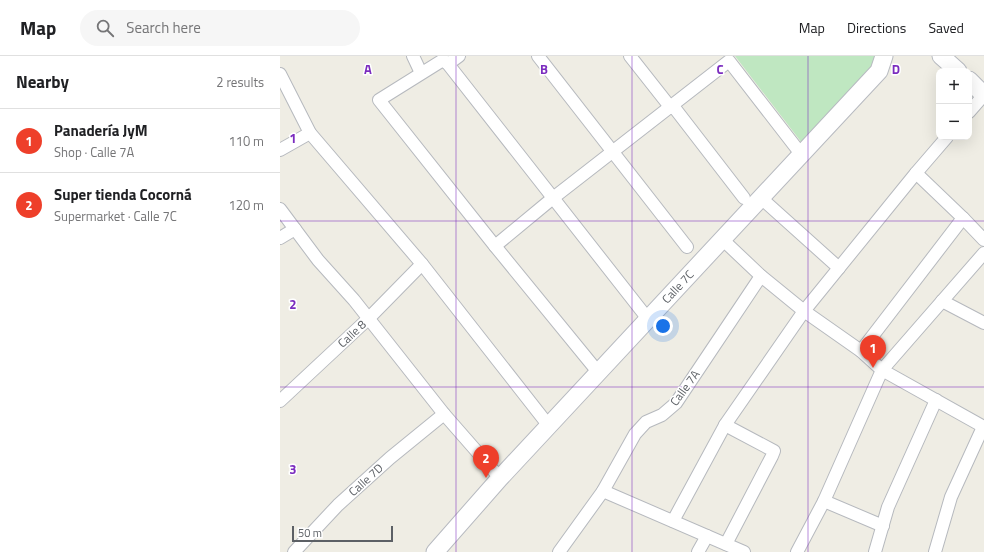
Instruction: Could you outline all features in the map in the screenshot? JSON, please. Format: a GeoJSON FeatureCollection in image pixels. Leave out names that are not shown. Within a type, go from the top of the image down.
{"type":"FeatureCollection","features":[{"type":"Feature","properties":{"kind":"street"},"geometry":{"type":"LineString","coordinates":[[412,56],[421,73]]}},
{"type":"Feature","properties":{"kind":"street"},"geometry":{"type":"LineString","coordinates":[[448,64],[459,56]]}},
{"type":"Feature","properties":{"kind":"street"},"geometry":{"type":"LineString","coordinates":[[538,56],[687,247]]}},
{"type":"Feature","properties":{"kind":"street"},"geometry":{"type":"LineString","coordinates":[[630,56],[744,198]]}},
{"type":"Feature","properties":{"kind":"street","name":"Calle 7C"},"geometry":{"type":"LineString","coordinates":[[435,552],[548,426],[879,71],[884,56]]}},
{"type":"Feature","properties":{"kind":"street"},"geometry":{"type":"LineString","coordinates":[[941,56],[955,68]]}},
{"type":"Feature","properties":{"kind":"street"},"geometry":{"type":"LineString","coordinates":[[598,372],[378,100],[443,60],[448,64],[648,319]]}},
{"type":"Feature","properties":{"kind":"street"},"geometry":{"type":"LineString","coordinates":[[495,246],[553,198],[729,62],[802,154]]}},
{"type":"Feature","properties":{"kind":"street"},"geometry":{"type":"LineString","coordinates":[[280,74],[310,133],[422,264],[548,426]]}},
{"type":"Feature","properties":{"kind":"street"},"geometry":{"type":"LineString","coordinates":[[972,83],[984,95],[972,109]]}},
{"type":"Feature","properties":{"kind":"street"},"geometry":{"type":"LineString","coordinates":[[280,150],[310,133]]}},
{"type":"Feature","properties":{"kind":"street"},"geometry":{"type":"LineString","coordinates":[[673,521],[725,425],[804,311],[944,140]]}},
{"type":"Feature","properties":{"kind":"street"},"geometry":{"type":"LineString","coordinates":[[916,173],[984,240]]}},
{"type":"Feature","properties":{"kind":"street"},"geometry":{"type":"LineString","coordinates":[[761,198],[839,268]]}},
{"type":"Feature","properties":{"kind":"street"},"geometry":{"type":"LineString","coordinates":[[280,209],[318,260],[339,282],[444,414],[500,478]]}},
{"type":"Feature","properties":{"kind":"street"},"geometry":{"type":"LineString","coordinates":[[861,351],[963,218]]}},
{"type":"Feature","properties":{"kind":"street"},"geometry":{"type":"LineString","coordinates":[[280,238],[295,229]]}},
{"type":"Feature","properties":{"kind":"street"},"geometry":{"type":"LineString","coordinates":[[722,239],[761,276],[804,311],[861,351],[882,370],[984,427],[951,497],[935,552]]}},
{"type":"Feature","properties":{"kind":"street"},"geometry":{"type":"LineString","coordinates":[[797,552],[824,501],[882,370],[984,253]]}},
{"type":"Feature","properties":{"kind":"street","name":"Calle 8"},"geometry":{"type":"LineString","coordinates":[[280,402],[369,318],[422,264]]}},
{"type":"Feature","properties":{"kind":"street","name":"Calle 7A"},"geometry":{"type":"LineString","coordinates":[[559,552],[603,491],[635,434],[646,422],[662,415],[676,403],[761,276]]}},
{"type":"Feature","properties":{"kind":"street"},"geometry":{"type":"LineString","coordinates":[[942,301],[984,323]]}},
{"type":"Feature","properties":{"kind":"street"},"geometry":{"type":"LineString","coordinates":[[875,552],[888,507],[936,400]]}},
{"type":"Feature","properties":{"kind":"street","name":"Calle 7D"},"geometry":{"type":"LineString","coordinates":[[294,552],[338,505],[390,458],[444,414]]}},
{"type":"Feature","properties":{"kind":"street"},"geometry":{"type":"LineString","coordinates":[[725,425],[774,451],[726,544]]}},
{"type":"Feature","properties":{"kind":"street"},"geometry":{"type":"LineString","coordinates":[[603,491],[744,552]]}},
{"type":"Feature","properties":{"kind":"street"},"geometry":{"type":"LineString","coordinates":[[824,501],[883,526]]}},
{"type":"Feature","properties":{"kind":"street"},"geometry":{"type":"LineString","coordinates":[[698,552],[707,536]]}},
{"type":"Feature","properties":{"kind":"green space"},"geometry":{"type":"Polygon","coordinates":[[[735,56],[875,56],[871,67],[802,143],[735,56]]]}},
{"type":"Feature","properties":{"kind":"place","name":"Panadería JyM"},"geometry":{"type":"Point","coordinates":[873,368]}},
{"type":"Feature","properties":{"kind":"place","name":"Super tienda Cocorná"},"geometry":{"type":"Point","coordinates":[486,478]}}]}
